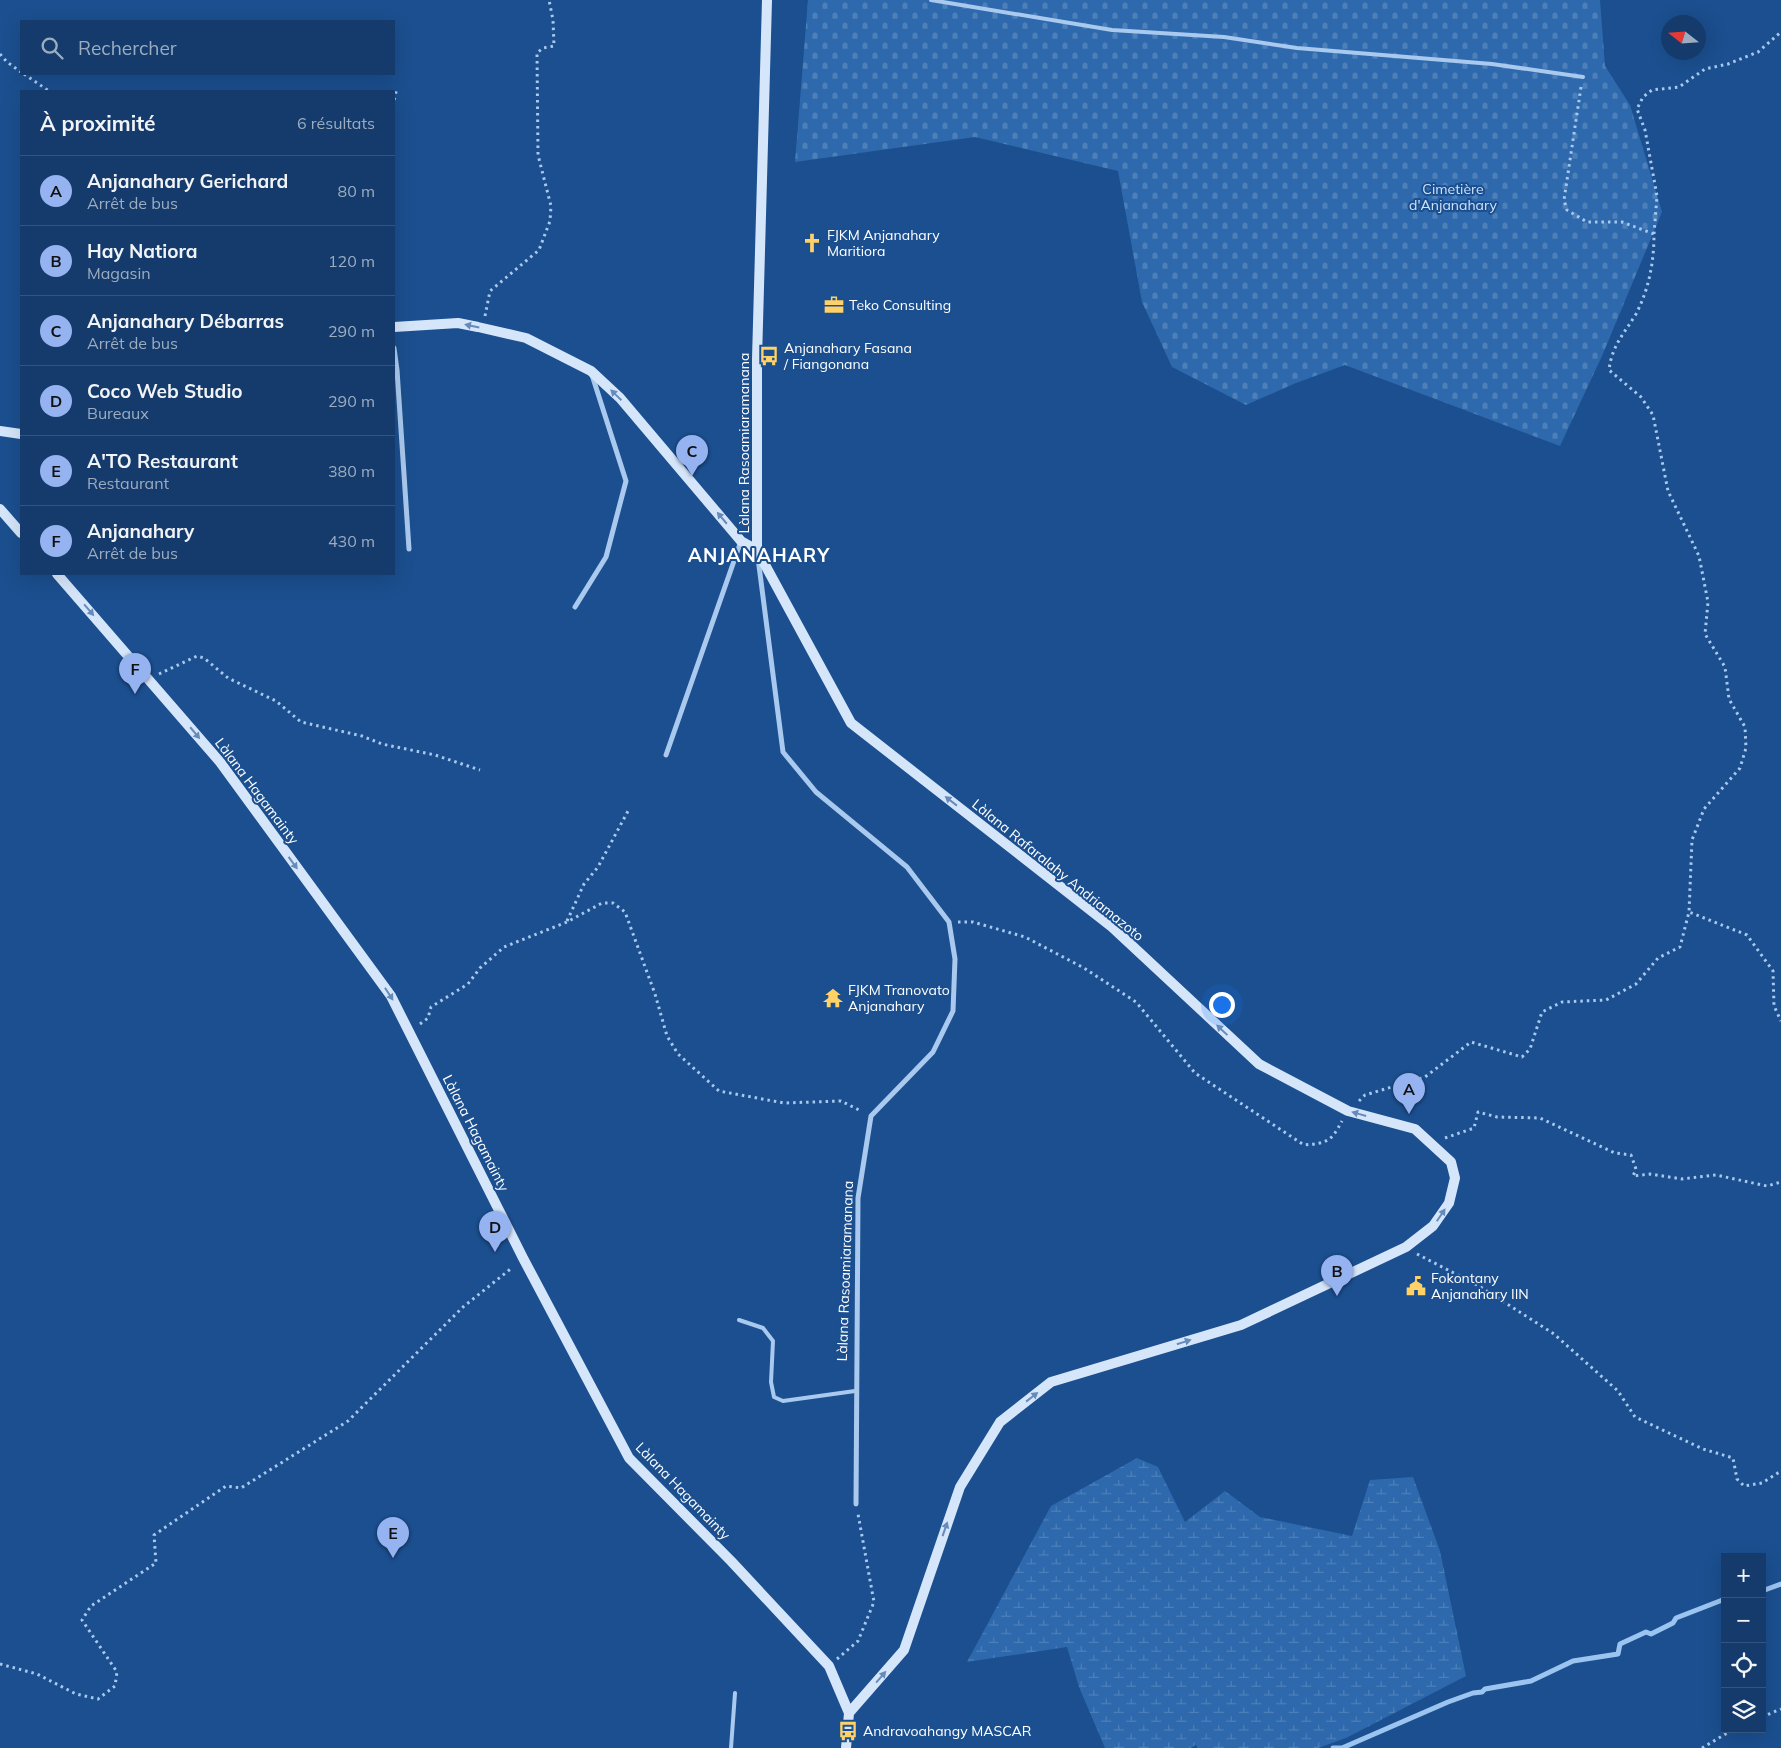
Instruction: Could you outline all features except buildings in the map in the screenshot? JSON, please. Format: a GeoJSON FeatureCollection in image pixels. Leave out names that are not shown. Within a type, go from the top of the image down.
{"type":"FeatureCollection","features":[{"type":"Feature","properties":{"kind":"main road","name":"Làlana Rasoamiaramanana"},"geometry":{"type":"LineString","coordinates":[[757,550],[757,360],[767,0]]}},
{"type":"Feature","properties":{"kind":"main road"},"geometry":{"type":"LineString","coordinates":[[395,327],[458,323],[478,327],[526,338],[591,371],[620,398],[741,541],[757,550]]}},
{"type":"Feature","properties":{"kind":"main road"},"geometry":{"type":"LineString","coordinates":[[0,431],[17,434]]}},
{"type":"Feature","properties":{"kind":"main road"},"geometry":{"type":"LineString","coordinates":[[0,436],[17,434]]}},
{"type":"Feature","properties":{"kind":"main road"},"geometry":{"type":"LineString","coordinates":[[0,509],[20,532]]}},
{"type":"Feature","properties":{"kind":"main road","name":"Làlana Rafaralahy Andriamazoto"},"geometry":{"type":"LineString","coordinates":[[757,550],[850,723],[1112,927],[1259,1064],[1348,1111],[1415,1129],[1451,1162],[1455,1178],[1449,1202],[1433,1226],[1406,1248],[1241,1324],[1051,1382],[1000,1422],[960,1487],[904,1650],[849,1713]]}},
{"type":"Feature","properties":{"kind":"main road","name":"Làlana Hagamainty"},"geometry":{"type":"LineString","coordinates":[[58,575],[150,678],[220,762],[390,996],[410,1032],[523,1258],[629,1458],[731,1561],[829,1666],[849,1713]]}},
{"type":"Feature","properties":{"kind":"main road"},"geometry":{"type":"LineString","coordinates":[[846,1748],[849,1713]]}},
{"type":"Feature","properties":{"kind":"street"},"geometry":{"type":"LineString","coordinates":[[395,354],[398,370],[409,549]]}},
{"type":"Feature","properties":{"kind":"street"},"geometry":{"type":"LineString","coordinates":[[574,607],[606,557],[626,481],[591,371]]}},
{"type":"Feature","properties":{"kind":"street"},"geometry":{"type":"LineString","coordinates":[[666,755],[741,541]]}},
{"type":"Feature","properties":{"kind":"street","name":"Làlana Rasoamiaramanana"},"geometry":{"type":"LineString","coordinates":[[757,550],[783,752],[816,792],[907,867],[949,922],[955,959],[953,1011],[933,1052],[871,1116],[858,1198],[856,1504]]}},
{"type":"Feature","properties":{"kind":"lane"},"geometry":{"type":"LineString","coordinates":[[931,0],[1112,30],[1224,37],[1297,48],[1492,64],[1583,77]]}},
{"type":"Feature","properties":{"kind":"lane"},"geometry":{"type":"LineString","coordinates":[[739,1320],[763,1328],[773,1342],[771,1382],[774,1398],[783,1401],[856,1391]]}},
{"type":"Feature","properties":{"kind":"lane"},"geometry":{"type":"LineString","coordinates":[[731,1748],[735,1693]]}},
{"type":"Feature","properties":{"kind":"path"},"geometry":{"type":"LineString","coordinates":[[478,327],[486,314],[487,298],[490,291],[539,250],[550,222],[551,206],[538,155],[536,68],[538,53],[543,48],[554,46],[553,20],[549,0]]}},
{"type":"Feature","properties":{"kind":"path"},"geometry":{"type":"LineString","coordinates":[[949,922],[973,922],[1025,937],[1084,968],[1136,1002],[1195,1073],[1304,1145],[1324,1144],[1334,1137],[1348,1111],[1366,1096],[1425,1077],[1471,1042],[1522,1057],[1530,1049],[1542,1012],[1562,1002],[1606,1000],[1636,984],[1658,958],[1680,947],[1689,912],[1692,840],[1704,809],[1740,768],[1746,748],[1745,727],[1729,699],[1725,668],[1705,634],[1708,602],[1698,556],[1668,491],[1653,415],[1641,397],[1610,370],[1611,353],[1637,312],[1648,284],[1654,261],[1657,196],[1645,130],[1637,108],[1643,97],[1652,90],[1679,87],[1705,69],[1728,64],[1758,52],[1781,32]]}},
{"type":"Feature","properties":{"kind":"path"},"geometry":{"type":"LineString","coordinates":[[0,54],[20,71]]}},
{"type":"Feature","properties":{"kind":"path"},"geometry":{"type":"LineString","coordinates":[[25,75],[48,90]]}},
{"type":"Feature","properties":{"kind":"path"},"geometry":{"type":"LineString","coordinates":[[1583,77],[1564,200],[1567,210],[1586,222],[1622,222],[1654,234]]}},
{"type":"Feature","properties":{"kind":"path"},"geometry":{"type":"LineString","coordinates":[[395,96],[397,88]]}},
{"type":"Feature","properties":{"kind":"path"},"geometry":{"type":"LineString","coordinates":[[150,678],[197,656],[204,658],[228,678],[276,700],[301,722],[362,736],[382,744],[435,755],[480,770]]}},
{"type":"Feature","properties":{"kind":"path"},"geometry":{"type":"LineString","coordinates":[[567,922],[584,884],[598,867],[628,811]]}},
{"type":"Feature","properties":{"kind":"path"},"geometry":{"type":"LineString","coordinates":[[410,1032],[428,1018],[431,1007],[468,984],[480,968],[504,948],[567,922],[602,903],[613,902],[624,912],[656,994],[667,1036],[678,1054],[719,1091],[784,1103],[841,1101],[871,1116]]}},
{"type":"Feature","properties":{"kind":"path"},"geometry":{"type":"LineString","coordinates":[[1689,912],[1747,935],[1773,971],[1774,1006],[1781,1021]]}},
{"type":"Feature","properties":{"kind":"path"},"geometry":{"type":"LineString","coordinates":[[1427,1139],[1444,1138],[1474,1128],[1478,1112],[1497,1117],[1540,1118],[1615,1153],[1631,1155],[1636,1168],[1633,1176],[1650,1174],[1682,1179],[1716,1175],[1767,1186],[1781,1182]]}},
{"type":"Feature","properties":{"kind":"path"},"geometry":{"type":"LineString","coordinates":[[1406,1248],[1479,1286],[1554,1334],[1618,1391],[1636,1417],[1703,1449],[1733,1458],[1737,1480],[1744,1486],[1762,1483],[1781,1471]]}},
{"type":"Feature","properties":{"kind":"path"},"geometry":{"type":"LineString","coordinates":[[0,1664],[37,1674],[76,1694],[98,1699],[115,1686],[117,1672],[82,1620],[91,1606],[156,1562],[154,1535],[226,1486],[241,1488],[348,1421],[463,1307],[523,1258]]}},
{"type":"Feature","properties":{"kind":"path"},"geometry":{"type":"LineString","coordinates":[[829,1666],[858,1641],[874,1602],[856,1504]]}},
{"type":"Feature","properties":{"kind":"path"},"geometry":{"type":"LineString","coordinates":[[1766,1715],[1781,1709]]}},
{"type":"Feature","properties":{"kind":"path"},"geometry":{"type":"LineString","coordinates":[[1702,1748],[1727,1733]]}},
{"type":"Feature","properties":{"kind":"green space","name":"Cimetière d'Anjanahary"},"geometry":{"type":"Polygon","coordinates":[[[808,0],[1600,0],[1605,66],[1630,105],[1662,212],[1602,356],[1560,446],[1345,365],[1296,383],[1246,405],[1172,367],[1142,302],[1118,171],[975,137],[795,162],[808,0]]]}},
{"type":"Feature","properties":{"kind":"green space"},"geometry":{"type":"Polygon","coordinates":[[[1137,1458],[1158,1467],[1185,1522],[1225,1491],[1260,1517],[1352,1536],[1370,1480],[1413,1477],[1440,1551],[1466,1676],[1346,1738],[1318,1748],[1198,1748],[1196,1745],[1190,1748],[1105,1748],[1079,1687],[1067,1647],[967,1662],[1051,1506],[1137,1458]]]}},
{"type":"Feature","properties":{"kind":"waterway"},"geometry":{"type":"LineString","coordinates":[[1766,1590],[1781,1584]]}},
{"type":"Feature","properties":{"kind":"waterway"},"geometry":{"type":"LineString","coordinates":[[1342,1748],[1473,1693],[1531,1681],[1573,1661],[1618,1654],[1620,1644],[1646,1632],[1651,1634],[1673,1623],[1676,1618],[1721,1601]]}},
{"type":"Feature","properties":{"kind":"waterway"},"geometry":{"type":"LineString","coordinates":[[1333,1748],[1342,1748]]}},
{"type":"Feature","properties":{"kind":"place","name":"FJKM Anjanahary Maritiora"},"geometry":{"type":"Point","coordinates":[812,243]}},
{"type":"Feature","properties":{"kind":"place","name":"Teko Consulting"},"geometry":{"type":"Point","coordinates":[834,305]}},
{"type":"Feature","properties":{"kind":"place","name":"Anjanahary Fasana / Fiangonana"},"geometry":{"type":"Point","coordinates":[769,356]}},
{"type":"Feature","properties":{"kind":"place","name":"Anjanahary Débarras"},"geometry":{"type":"Point","coordinates":[692,476]}},
{"type":"Feature","properties":{"kind":"place","name":"Anjanahary"},"geometry":{"type":"Point","coordinates":[135,694]}},
{"type":"Feature","properties":{"kind":"place","name":"FJKM Tranovato Anjanahary"},"geometry":{"type":"Point","coordinates":[833,998]}},
{"type":"Feature","properties":{"kind":"place","name":"Anjanahary Gerichard"},"geometry":{"type":"Point","coordinates":[1409,1114]}},
{"type":"Feature","properties":{"kind":"place","name":"Coco Web Studio"},"geometry":{"type":"Point","coordinates":[495,1252]}},
{"type":"Feature","properties":{"kind":"place","name":"Fokontany Anjanahary IIN"},"geometry":{"type":"Point","coordinates":[1416,1286]}},
{"type":"Feature","properties":{"kind":"place","name":"Hay Natiora"},"geometry":{"type":"Point","coordinates":[1337,1296]}},
{"type":"Feature","properties":{"kind":"place","name":"A'TO Restaurant"},"geometry":{"type":"Point","coordinates":[393,1558]}},
{"type":"Feature","properties":{"kind":"place","name":"Andravoahangy MASCAR"},"geometry":{"type":"Point","coordinates":[848,1731]}},
{"type":"Feature","properties":{"kind":"district","name":"ANJANAHARY"},"geometry":{"type":"Point","coordinates":[759,555]}}]}
